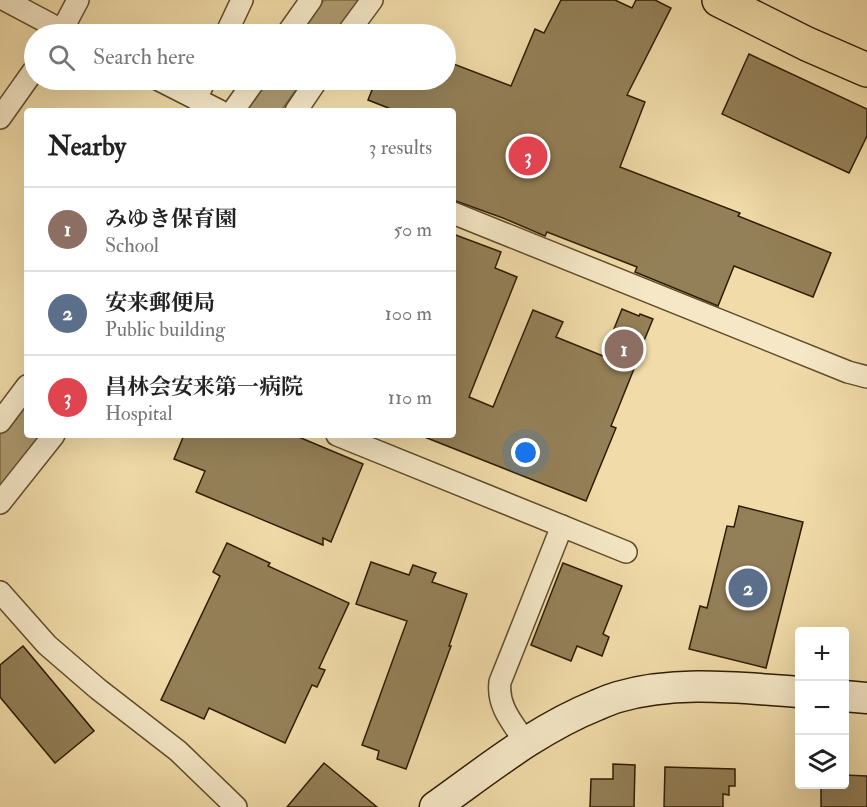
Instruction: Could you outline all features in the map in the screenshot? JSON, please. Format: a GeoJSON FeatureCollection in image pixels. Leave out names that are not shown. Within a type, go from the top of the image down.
{"type":"FeatureCollection","features":[{"type":"Feature","properties":{"kind":"highway"},"geometry":{"type":"LineString","coordinates":[[719,0],[807,44],[867,70]]}},
{"type":"Feature","properties":{"kind":"street"},"geometry":{"type":"LineString","coordinates":[[5,0],[48,24]]}},
{"type":"Feature","properties":{"kind":"street"},"geometry":{"type":"LineString","coordinates":[[68,24],[78,0]]}},
{"type":"Feature","properties":{"kind":"street"},"geometry":{"type":"LineString","coordinates":[[231,24],[242,0]]}},
{"type":"Feature","properties":{"kind":"street"},"geometry":{"type":"LineString","coordinates":[[294,24],[311,0]]}},
{"type":"Feature","properties":{"kind":"street"},"geometry":{"type":"LineString","coordinates":[[354,24],[372,0]]}},
{"type":"Feature","properties":{"kind":"street"},"geometry":{"type":"LineString","coordinates":[[0,118],[24,84]]}},
{"type":"Feature","properties":{"kind":"street"},"geometry":{"type":"LineString","coordinates":[[202,90],[217,108]]}},
{"type":"Feature","properties":{"kind":"street"},"geometry":{"type":"LineString","coordinates":[[235,108],[248,90]]}},
{"type":"Feature","properties":{"kind":"street"},"geometry":{"type":"LineString","coordinates":[[298,108],[310,90]]}},
{"type":"Feature","properties":{"kind":"street"},"geometry":{"type":"LineString","coordinates":[[456,214],[848,372],[867,377]]}},
{"type":"Feature","properties":{"kind":"street"},"geometry":{"type":"LineString","coordinates":[[0,422],[24,390]]}},
{"type":"Feature","properties":{"kind":"street"},"geometry":{"type":"LineString","coordinates":[[0,503],[52,438]]}},
{"type":"Feature","properties":{"kind":"street"},"geometry":{"type":"LineString","coordinates":[[344,438],[626,552]]}},
{"type":"Feature","properties":{"kind":"street"},"geometry":{"type":"LineString","coordinates":[[526,742],[502,706],[500,682],[562,526]]}},
{"type":"Feature","properties":{"kind":"street"},"geometry":{"type":"LineString","coordinates":[[0,592],[47,645],[98,689],[178,751],[236,807]]}},
{"type":"Feature","properties":{"kind":"street"},"geometry":{"type":"LineString","coordinates":[[435,807],[526,742],[574,714],[617,697],[653,690],[699,686],[795,692]]}},
{"type":"Feature","properties":{"kind":"street"},"geometry":{"type":"LineString","coordinates":[[849,696],[867,698]]}},
{"type":"Feature","properties":{"kind":"shaded area"},"geometry":{"type":"Polygon","coordinates":[[[324,0],[360,0],[342,24],[306,24],[324,0]]]}},
{"type":"Feature","properties":{"kind":"shaded area"},"geometry":{"type":"Polygon","coordinates":[[[258,90],[296,90],[283,108],[243,108],[258,90]]]}},
{"type":"Feature","properties":{"kind":"shaded area"},"geometry":{"type":"Polygon","coordinates":[[[24,403],[24,438],[43,438],[0,490],[0,435],[24,403]]]}},
{"type":"Feature","properties":{"kind":"building"},"geometry":{"type":"Polygon","coordinates":[[[561,0],[615,0],[632,8],[636,0],[655,0],[671,8],[627,95],[645,102],[620,167],[740,213],[738,216],[831,253],[813,297],[734,266],[718,306],[635,272],[637,267],[547,232],[545,236],[456,201],[456,108],[388,108],[368,100],[372,90],[456,90],[456,65],[511,86],[535,29],[544,33],[561,0]]]}},
{"type":"Feature","properties":{"kind":"building"},"geometry":{"type":"Polygon","coordinates":[[[749,54],[867,109],[867,136],[849,173],[722,114],[749,54]]]}},
{"type":"Feature","properties":{"kind":"building"},"geometry":{"type":"Polygon","coordinates":[[[456,235],[501,252],[495,268],[517,277],[469,397],[493,407],[533,310],[563,322],[556,337],[603,356],[622,309],[653,319],[611,426],[616,428],[586,501],[427,438],[456,438],[456,235]]]}},
{"type":"Feature","properties":{"kind":"building"},"geometry":{"type":"Polygon","coordinates":[[[183,438],[301,438],[363,464],[331,542],[323,538],[323,545],[196,492],[205,471],[174,459],[183,438]]]}},
{"type":"Feature","properties":{"kind":"building"},"geometry":{"type":"Polygon","coordinates":[[[739,506],[803,522],[766,668],[689,649],[700,606],[707,608],[727,526],[734,527],[739,506]]]}},
{"type":"Feature","properties":{"kind":"building"},"geometry":{"type":"Polygon","coordinates":[[[227,543],[270,563],[268,566],[349,603],[319,668],[325,670],[317,687],[312,685],[285,743],[209,708],[204,719],[161,700],[220,576],[213,572],[227,543]]]}},
{"type":"Feature","properties":{"kind":"building"},"geometry":{"type":"Polygon","coordinates":[[[371,562],[409,575],[413,565],[436,573],[432,582],[467,594],[449,646],[451,646],[406,769],[377,759],[379,751],[362,745],[407,621],[356,604],[371,562]]]}},
{"type":"Feature","properties":{"kind":"building"},"geometry":{"type":"Polygon","coordinates":[[[563,563],[622,586],[603,634],[609,637],[602,656],[577,646],[571,661],[531,645],[563,563]]]}},
{"type":"Feature","properties":{"kind":"building"},"geometry":{"type":"Polygon","coordinates":[[[23,646],[94,731],[55,763],[0,697],[0,665],[23,646]]]}},
{"type":"Feature","properties":{"kind":"building"},"geometry":{"type":"Polygon","coordinates":[[[324,763],[377,807],[287,807],[324,763]]]}},
{"type":"Feature","properties":{"kind":"building"},"geometry":{"type":"Polygon","coordinates":[[[613,764],[635,765],[634,807],[590,807],[591,779],[613,779],[613,764]]]}},
{"type":"Feature","properties":{"kind":"building"},"geometry":{"type":"Polygon","coordinates":[[[665,767],[735,769],[735,786],[729,786],[729,795],[723,794],[723,807],[664,807],[665,767]]]}},
{"type":"Feature","properties":{"kind":"building"},"geometry":{"type":"Polygon","coordinates":[[[849,775],[867,776],[867,807],[821,807],[821,789],[849,789],[849,775]]]}},
{"type":"Feature","properties":{"kind":"place","name":"昌林会安来第一病院"},"geometry":{"type":"Point","coordinates":[528,156]}},
{"type":"Feature","properties":{"kind":"place","name":"みゆき保育園"},"geometry":{"type":"Point","coordinates":[624,349]}},
{"type":"Feature","properties":{"kind":"place","name":"安来郵便局"},"geometry":{"type":"Point","coordinates":[748,588]}}]}
